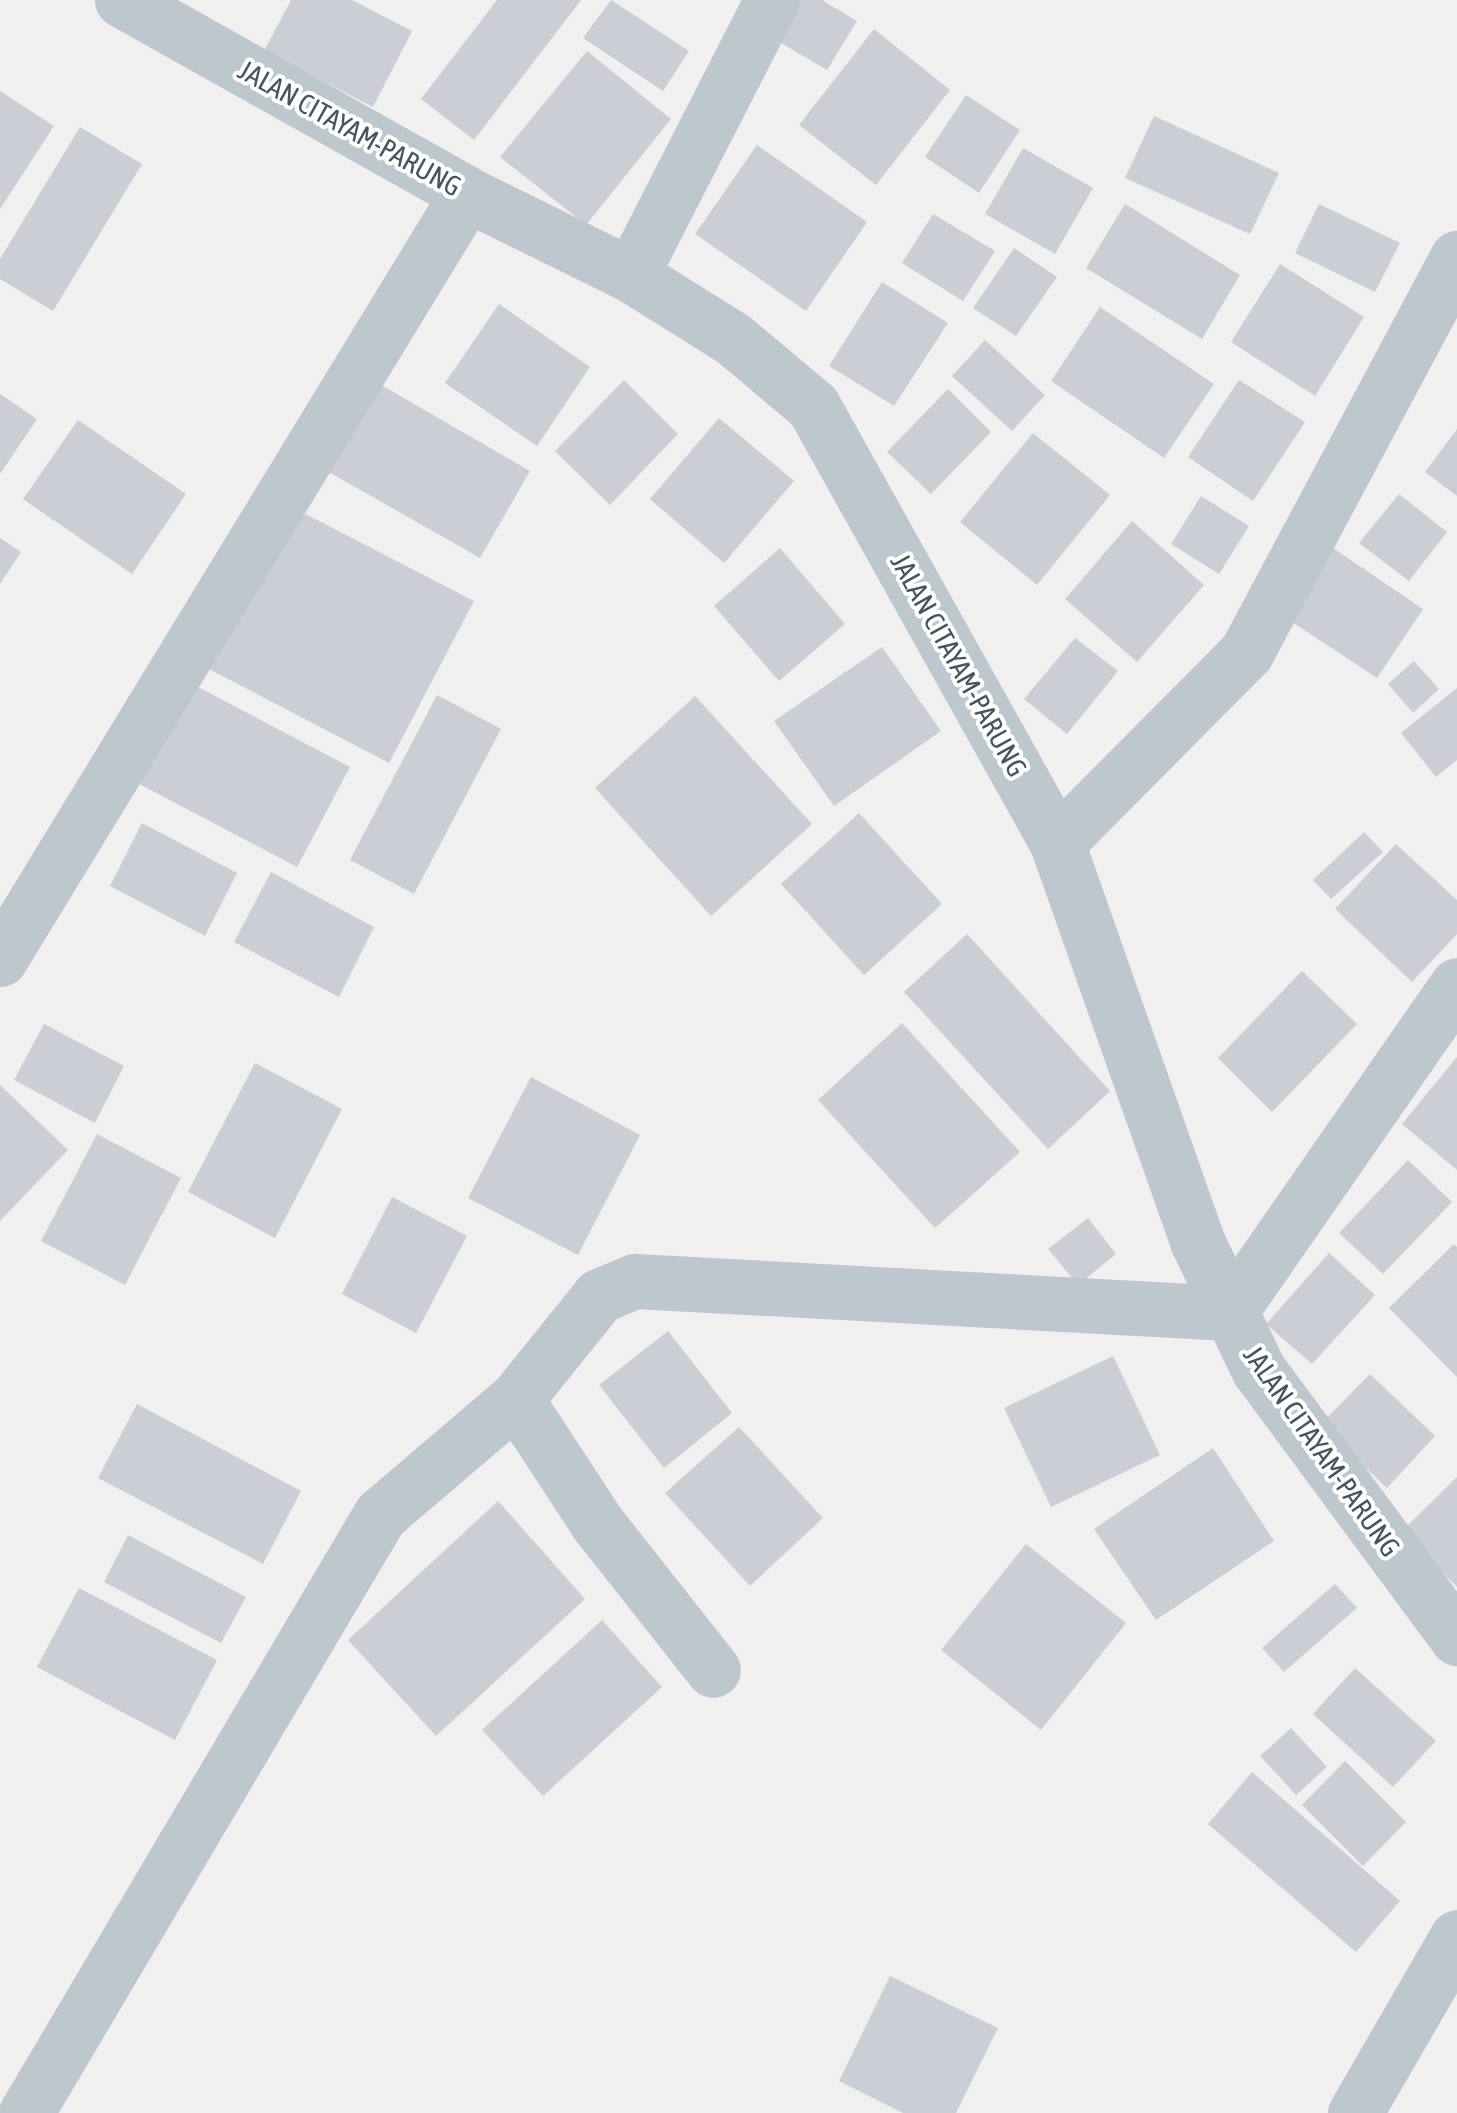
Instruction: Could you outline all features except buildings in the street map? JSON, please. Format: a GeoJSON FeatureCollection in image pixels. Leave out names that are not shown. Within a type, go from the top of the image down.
{"type":"FeatureCollection","features":[{"type":"Feature","properties":{"kind":"street","name":"JALAN CITAYAM-PARUNG"},"geometry":{"type":"LineString","coordinates":[[122,0],[467,194],[631,275],[732,338],[813,406],[1056,843],[1229,1313],[1258,1369],[1457,1638]]}},
{"type":"Feature","properties":{"kind":"street"},"geometry":{"type":"LineString","coordinates":[[631,275],[772,0]]}},
{"type":"Feature","properties":{"kind":"street"},"geometry":{"type":"LineString","coordinates":[[0,959],[467,194]]}},
{"type":"Feature","properties":{"kind":"street"},"geometry":{"type":"LineString","coordinates":[[1056,843],[1246,653],[1457,258]]}},
{"type":"Feature","properties":{"kind":"street"},"geometry":{"type":"LineString","coordinates":[[26,2113],[380,1515],[516,1399],[600,1296],[635,1281],[1229,1313],[1457,985]]}},
{"type":"Feature","properties":{"kind":"street"},"geometry":{"type":"LineString","coordinates":[[516,1399],[597,1522],[713,1670]]}},
{"type":"Feature","properties":{"kind":"street"},"geometry":{"type":"LineString","coordinates":[[1355,2113],[1457,1937]]}}]}
